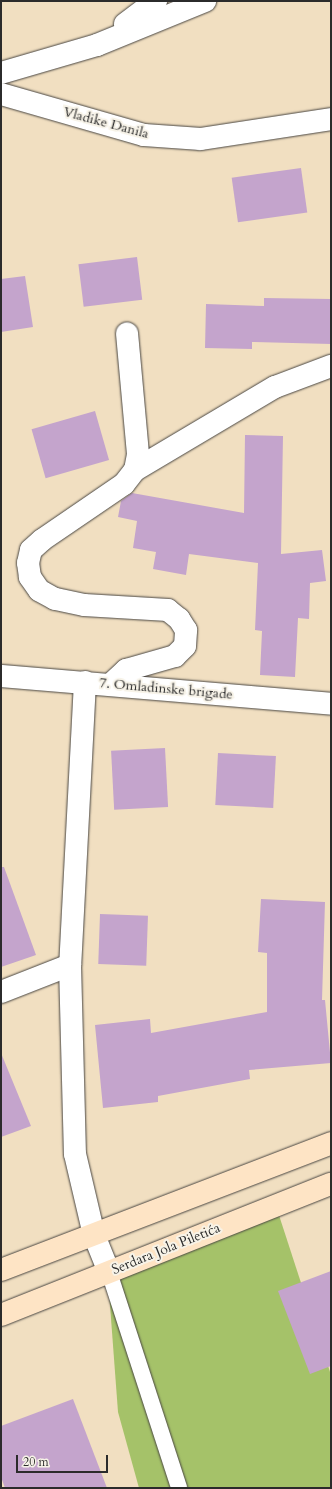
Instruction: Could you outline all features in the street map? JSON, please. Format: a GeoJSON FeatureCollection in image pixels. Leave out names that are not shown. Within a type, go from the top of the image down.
{"type":"FeatureCollection","features":[{"type":"Feature","properties":{"kind":"main road"},"geometry":{"type":"LineString","coordinates":[[1,1270],[331,1142]]}},
{"type":"Feature","properties":{"kind":"main road","name":"Serdara Jola Piletića"},"geometry":{"type":"LineString","coordinates":[[1,1315],[331,1184]]}},
{"type":"Feature","properties":{"kind":"street"},"geometry":{"type":"LineString","coordinates":[[97,45],[156,1]]}},
{"type":"Feature","properties":{"kind":"street"},"geometry":{"type":"LineString","coordinates":[[1,73],[97,45],[205,1]]}},
{"type":"Feature","properties":{"kind":"street","name":"Vladike Danila"},"geometry":{"type":"LineString","coordinates":[[1,94],[144,135],[201,138],[312,125],[331,119]]}},
{"type":"Feature","properties":{"kind":"street"},"geometry":{"type":"LineString","coordinates":[[127,333],[138,454],[135,470]]}},
{"type":"Feature","properties":{"kind":"street"},"geometry":{"type":"LineString","coordinates":[[110,684],[126,670],[175,656],[185,646],[186,630],[179,619],[168,610],[84,605],[55,599],[39,590],[30,577],[28,563],[31,550],[42,540],[124,484],[135,470],[275,387],[331,366]]}},
{"type":"Feature","properties":{"kind":"street","name":"7. Omladinske brigade"},"geometry":{"type":"LineString","coordinates":[[1,676],[110,684],[331,704]]}},
{"type":"Feature","properties":{"kind":"street"},"geometry":{"type":"LineString","coordinates":[[85,682],[70,965],[75,1154],[94,1235],[109,1272]]}},
{"type":"Feature","properties":{"kind":"street"},"geometry":{"type":"LineString","coordinates":[[1,992],[70,965]]}},
{"type":"Feature","properties":{"kind":"lane"},"geometry":{"type":"LineString","coordinates":[[109,1272],[178,1488]]}},
{"type":"Feature","properties":{"kind":"green space"},"geometry":{"type":"Polygon","coordinates":[[[276,1206],[331,1375],[331,1488],[139,1488],[118,1412],[107,1265],[276,1206]]]}},
{"type":"Feature","properties":{"kind":"building"},"geometry":{"type":"Polygon","coordinates":[[[301,168],[307,213],[238,222],[232,178],[301,168]]]}},
{"type":"Feature","properties":{"kind":"building"},"geometry":{"type":"Polygon","coordinates":[[[137,257],[142,300],[84,307],[78,264],[137,257]]]}},
{"type":"Feature","properties":{"kind":"building"},"geometry":{"type":"Polygon","coordinates":[[[25,276],[33,327],[1,332],[1,279],[25,276]]]}},
{"type":"Feature","properties":{"kind":"building"},"geometry":{"type":"Polygon","coordinates":[[[264,298],[331,299],[331,344],[252,342],[252,349],[205,348],[206,304],[264,306],[264,298]]]}},
{"type":"Feature","properties":{"kind":"building"},"geometry":{"type":"Polygon","coordinates":[[[95,411],[109,460],[46,478],[32,429],[95,411]]]}},
{"type":"Feature","properties":{"kind":"building"},"geometry":{"type":"Polygon","coordinates":[[[245,435],[283,436],[281,554],[322,550],[326,581],[310,583],[309,619],[298,618],[295,677],[260,675],[262,631],[255,630],[258,563],[189,554],[186,575],[153,569],[156,552],[133,548],[137,521],[118,517],[121,501],[132,493],[244,513],[245,435]]]}},
{"type":"Feature","properties":{"kind":"building"},"geometry":{"type":"Polygon","coordinates":[[[165,748],[168,807],[114,810],[111,751],[165,748]]]}},
{"type":"Feature","properties":{"kind":"building"},"geometry":{"type":"Polygon","coordinates":[[[218,753],[276,756],[273,808],[215,805],[218,753]]]}},
{"type":"Feature","properties":{"kind":"building"},"geometry":{"type":"Polygon","coordinates":[[[1,867],[4,867],[36,955],[1,967],[1,867]]]}},
{"type":"Feature","properties":{"kind":"building"},"geometry":{"type":"Polygon","coordinates":[[[261,899],[325,902],[322,1000],[325,1000],[331,1063],[249,1070],[250,1079],[158,1096],[158,1102],[103,1108],[95,1025],[150,1019],[151,1033],[267,1012],[267,953],[258,952],[261,899]]]}},
{"type":"Feature","properties":{"kind":"building"},"geometry":{"type":"Polygon","coordinates":[[[100,914],[148,916],[146,966],[98,964],[100,914]]]}},
{"type":"Feature","properties":{"kind":"building"},"geometry":{"type":"Polygon","coordinates":[[[1,1053],[31,1126],[1,1137],[1,1053]]]}},
{"type":"Feature","properties":{"kind":"building"},"geometry":{"type":"Polygon","coordinates":[[[331,1271],[331,1366],[310,1374],[278,1291],[331,1271]]]}},
{"type":"Feature","properties":{"kind":"building"},"geometry":{"type":"Polygon","coordinates":[[[73,1399],[107,1488],[5,1488],[1,1477],[1,1426],[73,1399]]]}}]}
